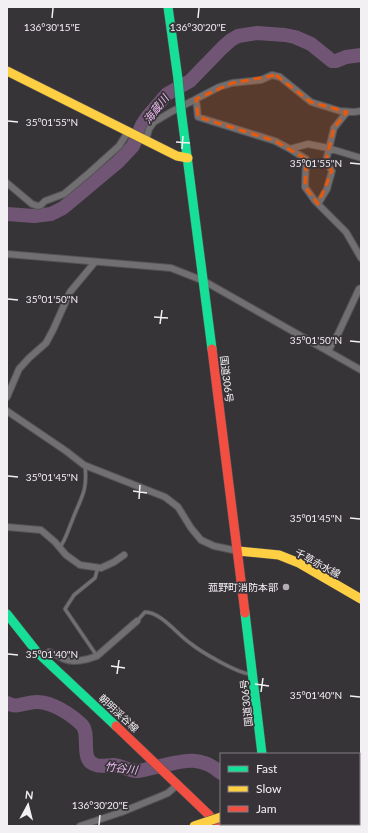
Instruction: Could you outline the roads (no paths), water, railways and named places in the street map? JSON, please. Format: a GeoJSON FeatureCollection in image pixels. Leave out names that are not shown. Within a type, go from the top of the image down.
{"type":"FeatureCollection","features":[{"type":"Feature","properties":{"kind":"main road","name":"国道306号"},"geometry":{"type":"LineString","coordinates":[[168,7],[254,675],[262,753]]}},
{"type":"Feature","properties":{"kind":"main road"},"geometry":{"type":"LineString","coordinates":[[7,72],[177,156],[188,158]]}},
{"type":"Feature","properties":{"kind":"main road","name":"千草赤水線"},"geometry":{"type":"LineString","coordinates":[[238,551],[279,555],[298,563],[361,599]]}},
{"type":"Feature","properties":{"kind":"main road","name":"朝明渓谷線"},"geometry":{"type":"LineString","coordinates":[[7,614],[11,625],[165,772],[208,814],[218,826]]}},
{"type":"Feature","properties":{"kind":"main road"},"geometry":{"type":"LineString","coordinates":[[194,826],[220,818]]}},
{"type":"Feature","properties":{"kind":"street"},"geometry":{"type":"LineString","coordinates":[[145,139],[154,122],[219,87],[232,83],[261,80],[272,75],[276,75],[311,102],[347,112],[361,111]]}},
{"type":"Feature","properties":{"kind":"street"},"geometry":{"type":"LineString","coordinates":[[196,99],[198,117],[275,141],[290,148],[306,159],[305,187],[318,204],[346,232],[361,258]]}},
{"type":"Feature","properties":{"kind":"street"},"geometry":{"type":"LineString","coordinates":[[318,204],[327,189],[332,171],[326,161],[334,128],[347,112]]}},
{"type":"Feature","properties":{"kind":"street"},"geometry":{"type":"LineString","coordinates":[[7,183],[32,204],[38,206],[41,205],[45,201],[64,194],[119,146],[129,132]]}},
{"type":"Feature","properties":{"kind":"street"},"geometry":{"type":"LineString","coordinates":[[290,148],[308,144],[328,148],[361,158]]}},
{"type":"Feature","properties":{"kind":"street"},"geometry":{"type":"LineString","coordinates":[[7,254],[171,268],[204,281],[361,370]]}},
{"type":"Feature","properties":{"kind":"street"},"geometry":{"type":"LineString","coordinates":[[7,397],[19,369],[29,358],[46,344],[54,330],[70,292],[95,262]]}},
{"type":"Feature","properties":{"kind":"street"},"geometry":{"type":"LineString","coordinates":[[328,351],[338,334],[359,289],[361,288]]}},
{"type":"Feature","properties":{"kind":"street"},"geometry":{"type":"LineString","coordinates":[[7,411],[84,464],[165,497],[178,507],[191,528],[201,540],[214,546],[238,551]]}},
{"type":"Feature","properties":{"kind":"street"},"geometry":{"type":"LineString","coordinates":[[7,527],[41,530],[70,558],[80,565],[101,568],[124,555]]}},
{"type":"Feature","properties":{"kind":"street"},"geometry":{"type":"LineString","coordinates":[[43,657],[49,652],[55,653],[64,659],[73,661],[91,659],[137,621]]}},
{"type":"Feature","properties":{"kind":"street"},"geometry":{"type":"LineString","coordinates":[[80,826],[122,812],[161,796],[168,793],[178,785]]}},
{"type":"Feature","properties":{"kind":"lane"},"geometry":{"type":"LineString","coordinates":[[60,548],[65,541],[85,490],[86,474],[84,464]]}},
{"type":"Feature","properties":{"kind":"lane"},"geometry":{"type":"LineString","coordinates":[[96,656],[65,609],[74,595],[94,578],[98,567]]}},
{"type":"Feature","properties":{"kind":"lane"},"geometry":{"type":"LineString","coordinates":[[137,621],[145,612],[150,613],[170,625],[190,644],[239,672],[254,675]]}},
{"type":"Feature","properties":{"kind":"waterway","name":"海蔵川"},"geometry":{"type":"LineString","coordinates":[[7,214],[34,216],[51,214],[63,208],[118,162],[133,146],[142,125],[167,94],[190,81],[222,48],[238,36],[257,33],[295,37],[311,44],[332,61],[361,55]]}},
{"type":"Feature","properties":{"kind":"waterway","name":"竹谷川"},"geometry":{"type":"LineString","coordinates":[[7,703],[11,705],[18,705],[32,702],[42,702],[55,706],[73,717],[82,725],[84,729],[86,735],[86,753],[91,763],[96,765],[114,765],[138,771],[180,762],[196,761],[213,767],[220,772]]}},
{"type":"Feature","properties":{"kind":"place","name":"菰野町消防本部"},"geometry":{"type":"Point","coordinates":[286,587]}}]}
